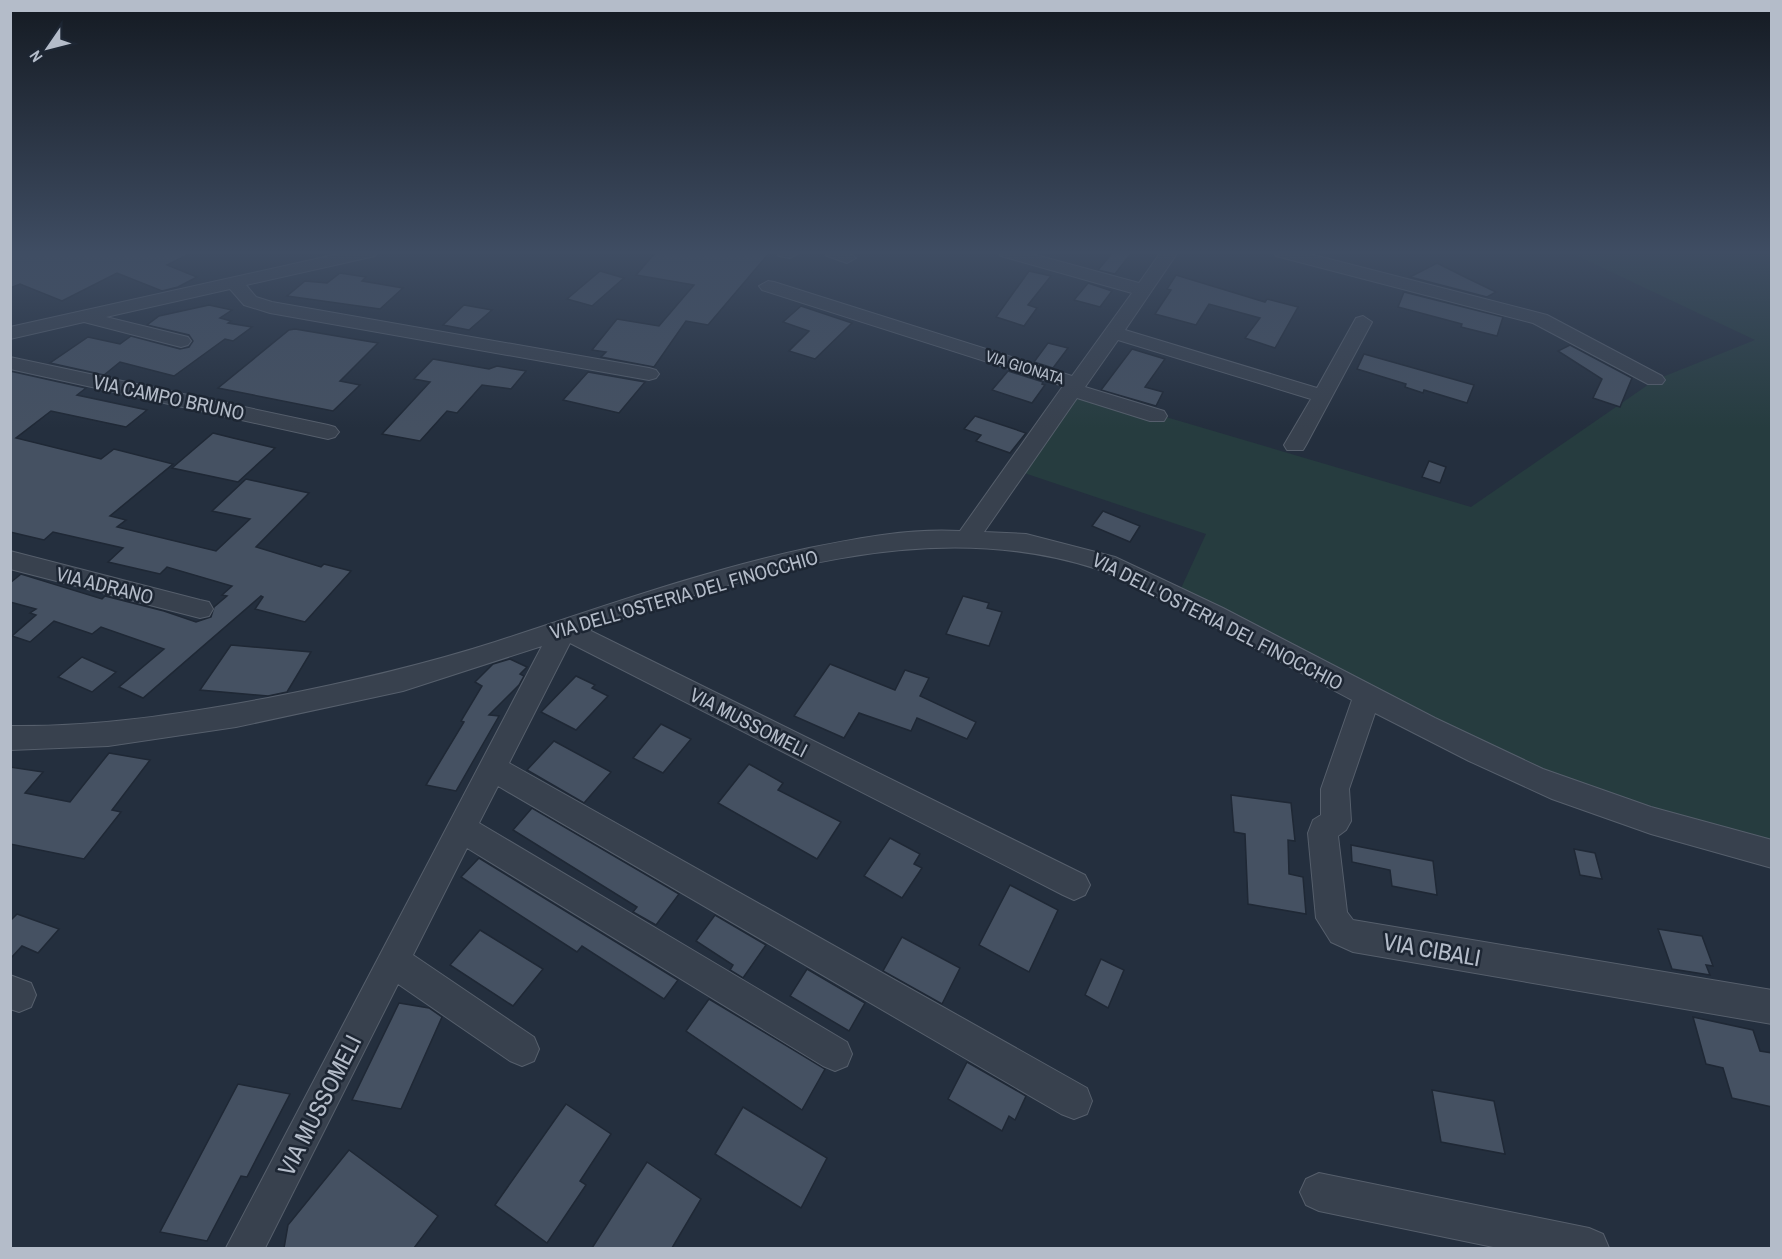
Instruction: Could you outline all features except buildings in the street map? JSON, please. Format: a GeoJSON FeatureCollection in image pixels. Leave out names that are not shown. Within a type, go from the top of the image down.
{"type":"FeatureCollection","features":[{"type":"Feature","properties":{"kind":"street"},"geometry":{"type":"LineString","coordinates":[[10,333],[112,311]]}},
{"type":"Feature","properties":{"kind":"street"},"geometry":{"type":"LineString","coordinates":[[287,311],[439,335],[649,374]]}},
{"type":"Feature","properties":{"kind":"street","name":"VIA GIONATA"},"geometry":{"type":"LineString","coordinates":[[843,311],[1073,386]]}},
{"type":"Feature","properties":{"kind":"street","name":"VIA GIONATA"},"geometry":{"type":"LineString","coordinates":[[967,538],[1127,311]]}},
{"type":"Feature","properties":{"kind":"street"},"geometry":{"type":"LineString","coordinates":[[1504,311],[1547,322],[1655,380]]}},
{"type":"Feature","properties":{"kind":"street"},"geometry":{"type":"LineString","coordinates":[[83,317],[181,340]]}},
{"type":"Feature","properties":{"kind":"street"},"geometry":{"type":"LineString","coordinates":[[1295,445],[1363,322]]}},
{"type":"Feature","properties":{"kind":"street"},"geometry":{"type":"LineString","coordinates":[[10,357],[58,323]]}},
{"type":"Feature","properties":{"kind":"street"},"geometry":{"type":"LineString","coordinates":[[1112,332],[1323,396]]}},
{"type":"Feature","properties":{"kind":"street","name":"VIA CAMPO BRUNO"},"geometry":{"type":"LineString","coordinates":[[10,363],[328,432]]}},
{"type":"Feature","properties":{"kind":"street"},"geometry":{"type":"LineString","coordinates":[[1073,386],[1156,416]]}},
{"type":"Feature","properties":{"kind":"street","name":"VIA DELL'OSTERIA DEL FINOCCHIO"},"geometry":{"type":"LineString","coordinates":[[10,738],[70,738],[136,733],[264,710],[407,679],[808,556],[869,546],[967,538],[1064,548],[1106,562],[1495,761],[1560,789],[1655,821],[1772,854]]}},
{"type":"Feature","properties":{"kind":"street","name":"VIA ADRANO"},"geometry":{"type":"LineString","coordinates":[[10,560],[200,609]]}},
{"type":"Feature","properties":{"kind":"street","name":"VIA MUSSOMELI"},"geometry":{"type":"LineString","coordinates":[[245,1248],[564,629],[1074,885]]}},
{"type":"Feature","properties":{"kind":"street","name":"VIA CIBALI"},"geometry":{"type":"LineString","coordinates":[[1367,695],[1335,789],[1336,821],[1324,829],[1323,833],[1332,918],[1342,931],[1353,936],[1772,1007]]}},
{"type":"Feature","properties":{"kind":"street"},"geometry":{"type":"LineString","coordinates":[[492,768],[1074,1101]]}},
{"type":"Feature","properties":{"kind":"street"},"geometry":{"type":"LineString","coordinates":[[461,828],[835,1054]]}},
{"type":"Feature","properties":{"kind":"street"},"geometry":{"type":"LineString","coordinates":[[393,961],[522,1049]]}},
{"type":"Feature","properties":{"kind":"street"},"geometry":{"type":"LineString","coordinates":[[1319,1192],[1589,1248]]}},
{"type":"Feature","properties":{"kind":"green space"},"geometry":{"type":"Polygon","coordinates":[[[1693,311],[1771,311],[1771,853],[1599,803],[1177,597],[1206,534],[1015,470],[1071,389],[1471,507],[1655,380],[1755,340],[1693,311]]]}}]}
